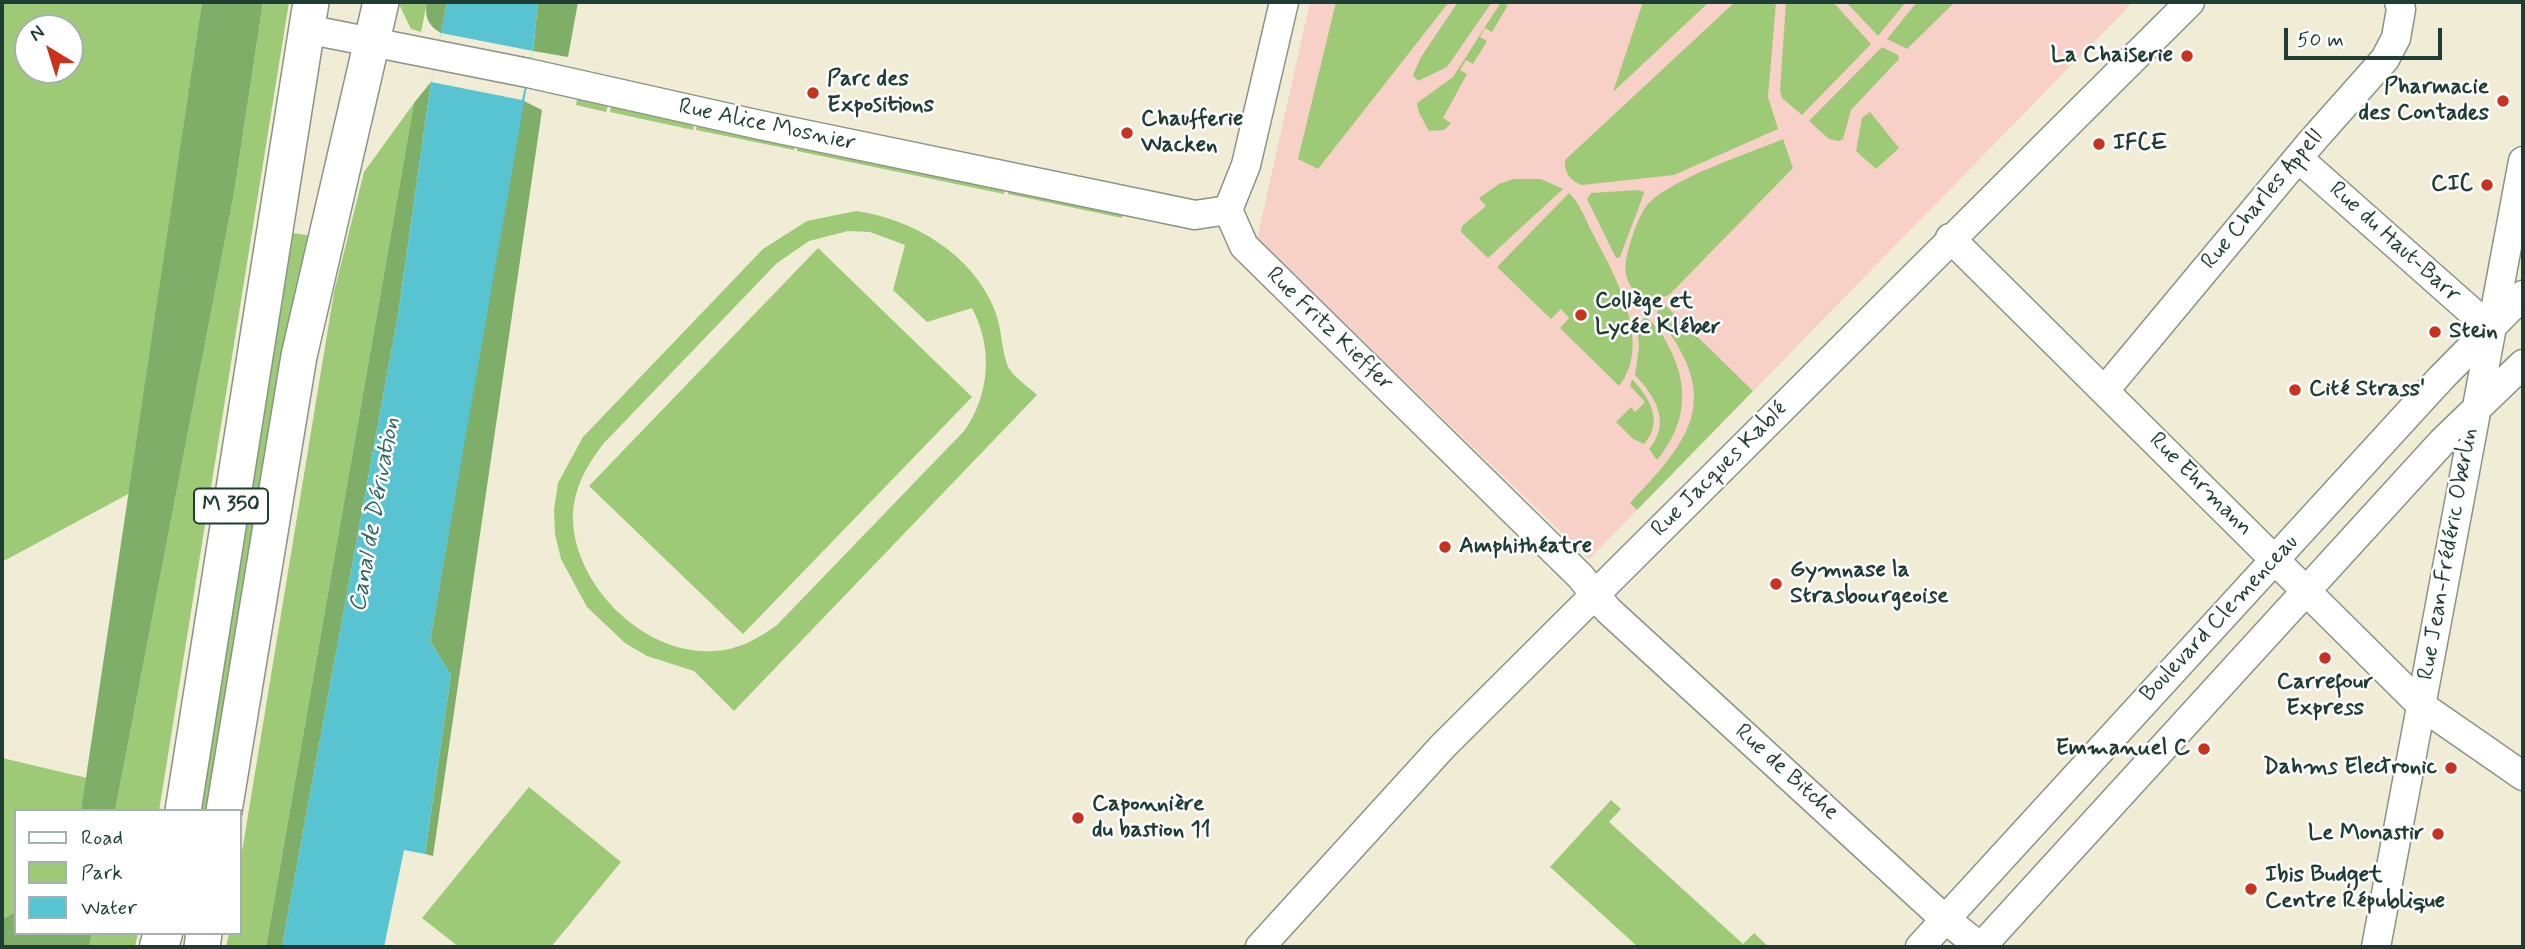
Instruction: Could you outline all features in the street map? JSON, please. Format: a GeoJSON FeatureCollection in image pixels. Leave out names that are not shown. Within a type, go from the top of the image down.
{"type":"FeatureCollection","features":[{"type":"Feature","properties":{"kind":"main road","name":"M 350"},"geometry":{"type":"LineString","coordinates":[[224,809],[299,356],[381,2]]}},
{"type":"Feature","properties":{"kind":"main road","name":"M 350"},"geometry":{"type":"LineString","coordinates":[[183,809],[308,15]]}},
{"type":"Feature","properties":{"kind":"street"},"geometry":{"type":"LineString","coordinates":[[1228,210],[1246,165],[1284,2]]}},
{"type":"Feature","properties":{"kind":"street","name":"Rue Jacques Kablé"},"geometry":{"type":"LineString","coordinates":[[1259,947],[1443,746],[1950,238],[2190,2]]}},
{"type":"Feature","properties":{"kind":"street","name":"Rue Charles Appell"},"geometry":{"type":"LineString","coordinates":[[2105,390],[2392,48],[2402,9],[2399,2]]}},
{"type":"Feature","properties":{"kind":"street","name":"Rue Alice Mosnier"},"geometry":{"type":"LineString","coordinates":[[308,15],[373,41],[760,125],[1195,215],[1228,210]]}},
{"type":"Feature","properties":{"kind":"street","name":"Rue du Haut-Barr"},"geometry":{"type":"LineString","coordinates":[[2298,159],[2490,328]]}},
{"type":"Feature","properties":{"kind":"street","name":"Rue Jean-Frédéric Oberlin"},"geometry":{"type":"LineString","coordinates":[[2376,947],[2523,161]]}},
{"type":"Feature","properties":{"kind":"street","name":"Rue Fritz Kieffer"},"geometry":{"type":"LineString","coordinates":[[1228,210],[1244,246],[1580,576],[1595,595]]}},
{"type":"Feature","properties":{"kind":"street","name":"Rue Ehrmann"},"geometry":{"type":"LineString","coordinates":[[1950,238],[2422,706],[2523,776]]}},
{"type":"Feature","properties":{"kind":"street","name":"Boulevard Clemenceau"},"geometry":{"type":"LineString","coordinates":[[1920,947],[2275,560],[2523,295]]}},
{"type":"Feature","properties":{"kind":"street","name":"Boulevard Clemenceau"},"geometry":{"type":"LineString","coordinates":[[1980,947],[2476,407],[2523,364]]}},
{"type":"Feature","properties":{"kind":"street","name":"Rue de Bitche"},"geometry":{"type":"LineString","coordinates":[[1595,595],[1608,610],[1980,947]]}},
{"type":"Feature","properties":{"kind":"shaded area","name":"Collège et Lycée Kléber"},"geometry":{"type":"Polygon","coordinates":[[[1310,2],[2133,2],[1589,559],[1257,239],[1310,2]]]}},
{"type":"Feature","properties":{"kind":"green space"},"geometry":{"type":"Polygon","coordinates":[[[2,2],[202,2],[130,493],[2,562],[2,2]]]}},
{"type":"Feature","properties":{"kind":"green space"},"geometry":{"type":"Polygon","coordinates":[[[202,2],[263,2],[234,193],[115,809],[81,809],[202,2]]]}},
{"type":"Feature","properties":{"kind":"green space"},"geometry":{"type":"Polygon","coordinates":[[[263,2],[289,2],[159,809],[115,809],[234,193],[263,2]]]}},
{"type":"Feature","properties":{"kind":"green space"},"geometry":{"type":"Polygon","coordinates":[[[398,2],[427,2],[421,32],[411,29],[398,2]]]}},
{"type":"Feature","properties":{"kind":"green space"},"geometry":{"type":"Polygon","coordinates":[[[427,2],[447,2],[441,33],[428,20],[427,2]]]}},
{"type":"Feature","properties":{"kind":"green space"},"geometry":{"type":"Polygon","coordinates":[[[538,2],[578,2],[568,57],[533,51],[538,2]]]}},
{"type":"Feature","properties":{"kind":"green space"},"geometry":{"type":"Polygon","coordinates":[[[1336,2],[1449,2],[1318,169],[1298,159],[1336,2]]]}},
{"type":"Feature","properties":{"kind":"green space"},"geometry":{"type":"Polygon","coordinates":[[[1458,2],[1492,2],[1447,67],[1418,81],[1413,75],[1421,57],[1458,2]]]}},
{"type":"Feature","properties":{"kind":"green space"},"geometry":{"type":"Polygon","coordinates":[[[1501,2],[1508,5],[1492,32],[1485,28],[1480,37],[1487,41],[1473,64],[1466,60],[1460,70],[1467,74],[1443,118],[1451,123],[1444,130],[1429,131],[1419,113],[1417,103],[1453,77],[1501,2]]]}},
{"type":"Feature","properties":{"kind":"green space"},"geometry":{"type":"Polygon","coordinates":[[[1643,2],[1709,2],[1613,92],[1643,2]]]}},
{"type":"Feature","properties":{"kind":"green space"},"geometry":{"type":"Polygon","coordinates":[[[1735,2],[1776,2],[1768,97],[1778,129],[1674,175],[1582,185],[1571,179],[1565,160],[1735,2]]]}},
{"type":"Feature","properties":{"kind":"green space"},"geometry":{"type":"Polygon","coordinates":[[[1786,2],[1833,2],[1871,44],[1802,115],[1782,98],[1780,91],[1786,2]]]}},
{"type":"Feature","properties":{"kind":"green space"},"geometry":{"type":"Polygon","coordinates":[[[1846,2],[1906,2],[1878,36],[1846,2]]]}},
{"type":"Feature","properties":{"kind":"green space"},"geometry":{"type":"Polygon","coordinates":[[[1917,2],[1955,2],[1907,49],[1887,39],[1917,2]]]}},
{"type":"Feature","properties":{"kind":"green space"},"geometry":{"type":"Polygon","coordinates":[[[1882,47],[1898,55],[1899,59],[1851,110],[1843,139],[1829,139],[1809,121],[1882,47]]]}},
{"type":"Feature","properties":{"kind":"green space"},"geometry":{"type":"Polygon","coordinates":[[[431,82],[398,315],[282,947],[266,947],[414,103],[431,82]]]}},
{"type":"Feature","properties":{"kind":"green space"},"geometry":{"type":"Polygon","coordinates":[[[577,99],[608,106],[606,112],[576,105],[577,99]]]}},
{"type":"Feature","properties":{"kind":"green space"},"geometry":{"type":"Polygon","coordinates":[[[522,100],[542,110],[433,856],[425,854],[451,675],[430,641],[522,100]]]}},
{"type":"Feature","properties":{"kind":"green space"},"geometry":{"type":"Polygon","coordinates":[[[414,103],[266,947],[226,947],[229,935],[242,935],[242,852],[334,292],[364,172],[414,103]]]}},
{"type":"Feature","properties":{"kind":"green space"},"geometry":{"type":"Polygon","coordinates":[[[611,106],[694,123],[693,130],[610,112],[611,106]]]}},
{"type":"Feature","properties":{"kind":"green space"},"geometry":{"type":"Polygon","coordinates":[[[1870,112],[1899,148],[1876,169],[1856,151],[1862,118],[1870,112]]]}},
{"type":"Feature","properties":{"kind":"green space"},"geometry":{"type":"Polygon","coordinates":[[[697,124],[795,144],[794,150],[696,130],[697,124]]]}},
{"type":"Feature","properties":{"kind":"green space"},"geometry":{"type":"Polygon","coordinates":[[[1783,139],[1793,168],[1670,294],[1649,299],[1638,294],[1626,275],[1626,259],[1636,227],[1648,204],[1659,194],[1692,176],[1783,139]]]}},
{"type":"Feature","properties":{"kind":"green space"},"geometry":{"type":"Polygon","coordinates":[[[798,145],[1005,188],[1004,194],[797,151],[798,145]]]}},
{"type":"Feature","properties":{"kind":"green space"},"geometry":{"type":"Polygon","coordinates":[[[1513,179],[1541,179],[1563,189],[1488,258],[1461,232],[1462,226],[1486,206],[1479,198],[1499,184],[1513,179]]]}},
{"type":"Feature","properties":{"kind":"green space"},"geometry":{"type":"Polygon","coordinates":[[[1009,188],[1123,212],[1122,218],[1008,194],[1009,188]]]}},
{"type":"Feature","properties":{"kind":"green space"},"geometry":{"type":"Polygon","coordinates":[[[1638,190],[1644,192],[1643,196],[1620,257],[1616,258],[1587,199],[1591,193],[1638,190]]]}},
{"type":"Feature","properties":{"kind":"green space"},"geometry":{"type":"Polygon","coordinates":[[[1569,193],[1580,207],[1611,269],[1627,309],[1633,350],[1629,369],[1619,386],[1560,328],[1569,318],[1561,309],[1551,319],[1497,267],[1569,193]]]}},
{"type":"Feature","properties":{"kind":"green space"},"geometry":{"type":"Polygon","coordinates":[[[856,211],[899,222],[939,243],[972,272],[985,291],[995,311],[1009,368],[1037,395],[734,711],[694,671],[647,656],[625,643],[587,607],[561,559],[555,534],[554,510],[558,483],[583,437],[763,249],[807,221],[856,211]],[[848,231],[809,241],[777,263],[604,443],[591,461],[578,489],[573,510],[577,546],[601,593],[619,613],[640,630],[689,650],[723,650],[763,635],[777,625],[965,430],[980,401],[986,370],[983,339],[972,308],[927,322],[893,290],[905,245],[870,232],[848,231]]]}},
{"type":"Feature","properties":{"kind":"green space"},"geometry":{"type":"Polygon","coordinates":[[[293,233],[312,236],[212,809],[201,809],[293,233]]]}},
{"type":"Feature","properties":{"kind":"green space"},"geometry":{"type":"Polygon","coordinates":[[[818,248],[972,397],[743,634],[589,486],[818,248]]]}},
{"type":"Feature","properties":{"kind":"green space"},"geometry":{"type":"Polygon","coordinates":[[[1664,304],[1753,391],[1637,510],[1630,503],[1670,457],[1684,436],[1692,415],[1694,394],[1689,370],[1677,345],[1657,316],[1658,308],[1664,304]]]}},
{"type":"Feature","properties":{"kind":"green space"},"geometry":{"type":"Polygon","coordinates":[[[1645,317],[1656,326],[1667,343],[1676,362],[1682,391],[1682,405],[1674,433],[1657,460],[1649,449],[1659,430],[1658,410],[1649,392],[1635,375],[1639,347],[1637,326],[1645,317]]]}},
{"type":"Feature","properties":{"kind":"green space"},"geometry":{"type":"Polygon","coordinates":[[[1632,379],[1649,402],[1654,419],[1650,436],[1644,444],[1633,439],[1616,422],[1631,407],[1635,412],[1645,402],[1630,386],[1632,379]]]}},
{"type":"Feature","properties":{"kind":"green space"},"geometry":{"type":"Polygon","coordinates":[[[2,758],[87,778],[81,809],[14,809],[14,913],[2,919],[2,758]]]}},
{"type":"Feature","properties":{"kind":"green space"},"geometry":{"type":"Polygon","coordinates":[[[529,787],[621,862],[551,947],[459,947],[422,918],[529,787]]]}},
{"type":"Feature","properties":{"kind":"green space"},"geometry":{"type":"Polygon","coordinates":[[[1611,800],[1621,809],[1609,822],[1743,944],[1754,933],[1769,947],[1638,947],[1550,867],[1611,800]]]}},
{"type":"Feature","properties":{"kind":"green space"},"geometry":{"type":"Polygon","coordinates":[[[14,913],[14,935],[92,935],[89,947],[2,947],[2,919],[14,913]]]}},
{"type":"Feature","properties":{"kind":"green space"},"geometry":{"type":"Polygon","coordinates":[[[92,935],[138,935],[135,947],[89,947],[92,935]]]}},
{"type":"Feature","properties":{"kind":"water","name":"Canal de Dérivation"},"geometry":{"type":"Polygon","coordinates":[[[447,2],[538,2],[533,51],[430,641],[451,675],[425,854],[404,850],[384,947],[282,947],[398,315],[431,82],[447,2]]]}},
{"type":"Feature","properties":{"kind":"pier"},"geometry":{"type":"Polygon","coordinates":[[[441,33],[533,51],[522,100],[431,82],[441,33]]]}},
{"type":"Feature","properties":{"kind":"place","name":"La Chaiserie"},"geometry":{"type":"Point","coordinates":[2187,56]}},
{"type":"Feature","properties":{"kind":"place","name":"Parc des Expositions"},"geometry":{"type":"Point","coordinates":[813,93]}},
{"type":"Feature","properties":{"kind":"place","name":"Pharmacie des Contades"},"geometry":{"type":"Point","coordinates":[2503,101]}},
{"type":"Feature","properties":{"kind":"place","name":"Chaufferie Wacken"},"geometry":{"type":"Point","coordinates":[1127,133]}},
{"type":"Feature","properties":{"kind":"place","name":"IFCE"},"geometry":{"type":"Point","coordinates":[2099,144]}},
{"type":"Feature","properties":{"kind":"place","name":"CIC"},"geometry":{"type":"Point","coordinates":[2487,185]}},
{"type":"Feature","properties":{"kind":"place","name":"Collège et Lycée Kléber"},"geometry":{"type":"Point","coordinates":[1581,315]}},
{"type":"Feature","properties":{"kind":"place","name":"Stein"},"geometry":{"type":"Point","coordinates":[2435,332]}},
{"type":"Feature","properties":{"kind":"place","name":"Cité Strass'"},"geometry":{"type":"Point","coordinates":[2295,390]}},
{"type":"Feature","properties":{"kind":"place","name":"Amphithéatre"},"geometry":{"type":"Point","coordinates":[1445,547]}},
{"type":"Feature","properties":{"kind":"place","name":"Gymnase la Strasbourgeoise"},"geometry":{"type":"Point","coordinates":[1776,584]}},
{"type":"Feature","properties":{"kind":"place","name":"Carrefour Express"},"geometry":{"type":"Point","coordinates":[2325,658]}},
{"type":"Feature","properties":{"kind":"place","name":"Emmanuel C"},"geometry":{"type":"Point","coordinates":[2204,749]}},
{"type":"Feature","properties":{"kind":"place","name":"Dahms Electronic"},"geometry":{"type":"Point","coordinates":[2451,768]}},
{"type":"Feature","properties":{"kind":"place","name":"Caponnière du bastion 11"},"geometry":{"type":"Point","coordinates":[1078,818]}},
{"type":"Feature","properties":{"kind":"place","name":"Le Monastir"},"geometry":{"type":"Point","coordinates":[2438,834]}},
{"type":"Feature","properties":{"kind":"place","name":"Ibis Budget Centre République"},"geometry":{"type":"Point","coordinates":[2251,889]}}]}
